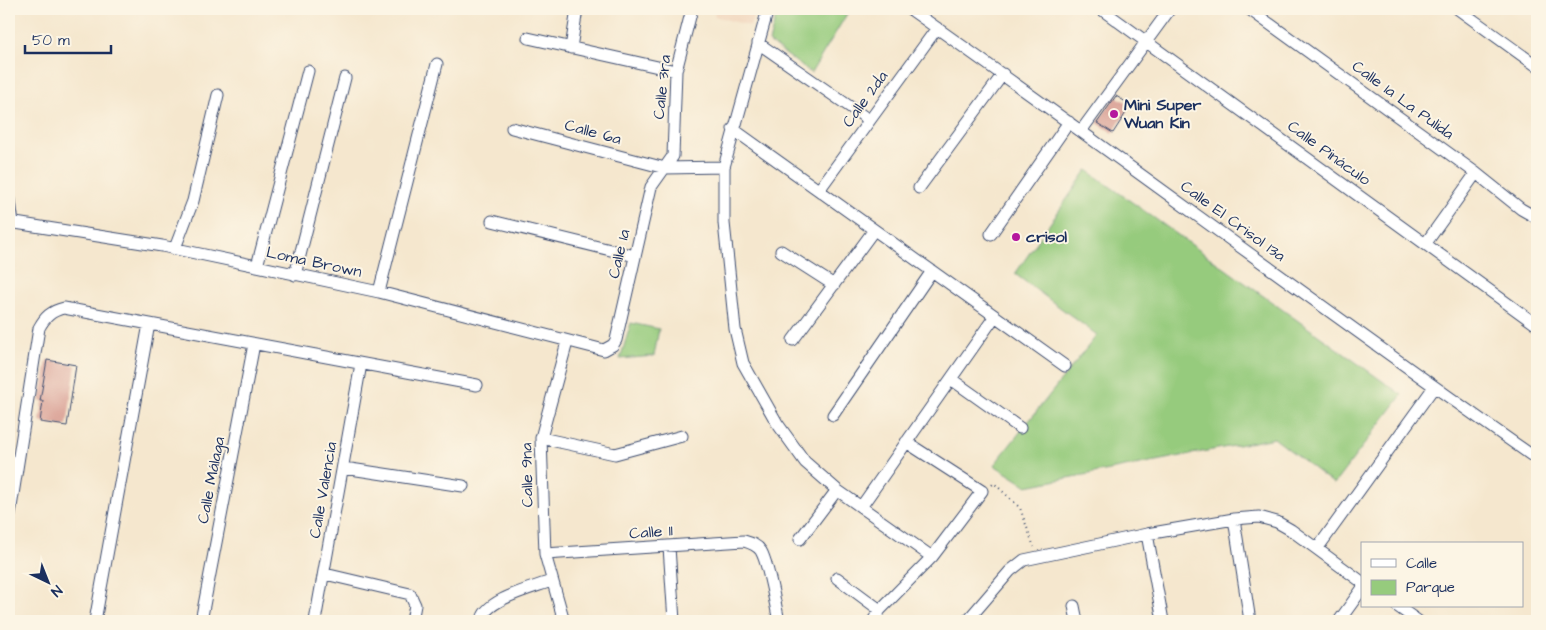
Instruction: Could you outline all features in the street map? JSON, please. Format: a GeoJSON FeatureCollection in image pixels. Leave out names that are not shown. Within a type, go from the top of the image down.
{"type":"FeatureCollection","features":[{"type":"Feature","properties":{"kind":"street"},"geometry":{"type":"LineString","coordinates":[[571,48],[577,9]]}},
{"type":"Feature","properties":{"kind":"street","name":"Calle 3ra"},"geometry":{"type":"LineString","coordinates":[[665,168],[673,156],[676,71],[692,9]]}},
{"type":"Feature","properties":{"kind":"street"},"geometry":{"type":"LineString","coordinates":[[768,9],[733,129],[724,167],[724,223],[735,329],[743,363],[777,423],[805,462],[837,490],[932,557]]}},
{"type":"Feature","properties":{"kind":"street","name":"Calle El Crisol 13a"},"geometry":{"type":"LineString","coordinates":[[910,9],[1003,74],[1434,387],[1537,459]]}},
{"type":"Feature","properties":{"kind":"street","name":"Calle Pináculo"},"geometry":{"type":"LineString","coordinates":[[1101,9],[1537,325]]}},
{"type":"Feature","properties":{"kind":"street"},"geometry":{"type":"LineString","coordinates":[[1081,131],[1170,9]]}},
{"type":"Feature","properties":{"kind":"street","name":"Calle 1a La Pulida"},"geometry":{"type":"LineString","coordinates":[[1249,9],[1476,173],[1521,209],[1537,218]]}},
{"type":"Feature","properties":{"kind":"street"},"geometry":{"type":"LineString","coordinates":[[1458,9],[1537,66]]}},
{"type":"Feature","properties":{"kind":"street","name":"Calle 2da"},"geometry":{"type":"LineString","coordinates":[[819,190],[937,28]]}},
{"type":"Feature","properties":{"kind":"street"},"geometry":{"type":"LineString","coordinates":[[528,38],[676,71]]}},
{"type":"Feature","properties":{"kind":"street"},"geometry":{"type":"LineString","coordinates":[[758,43],[870,120]]}},
{"type":"Feature","properties":{"kind":"street"},"geometry":{"type":"LineString","coordinates":[[378,292],[437,64]]}},
{"type":"Feature","properties":{"kind":"street"},"geometry":{"type":"LineString","coordinates":[[257,266],[308,71]]}},
{"type":"Feature","properties":{"kind":"street"},"geometry":{"type":"LineString","coordinates":[[919,188],[1003,74]]}},
{"type":"Feature","properties":{"kind":"street"},"geometry":{"type":"LineString","coordinates":[[295,275],[345,78]]}},
{"type":"Feature","properties":{"kind":"street"},"geometry":{"type":"LineString","coordinates":[[175,248],[193,201],[218,94]]}},
{"type":"Feature","properties":{"kind":"street"},"geometry":{"type":"LineString","coordinates":[[991,234],[1069,122]]}},
{"type":"Feature","properties":{"kind":"street","name":"Calle 6a"},"geometry":{"type":"LineString","coordinates":[[512,128],[665,168],[724,167]]}},
{"type":"Feature","properties":{"kind":"street"},"geometry":{"type":"LineString","coordinates":[[733,129],[1065,366]]}},
{"type":"Feature","properties":{"kind":"street","name":"Calle 1a"},"geometry":{"type":"LineString","coordinates":[[609,348],[616,340],[651,187],[665,168]]}},
{"type":"Feature","properties":{"kind":"street"},"geometry":{"type":"LineString","coordinates":[[1426,243],[1476,173]]}},
{"type":"Feature","properties":{"kind":"street"},"geometry":{"type":"LineString","coordinates":[[9,194],[11,222]]}},
{"type":"Feature","properties":{"kind":"street"},"geometry":{"type":"LineString","coordinates":[[492,221],[635,256]]}},
{"type":"Feature","properties":{"kind":"street","name":"Loma Brown"},"geometry":{"type":"LineString","coordinates":[[11,222],[175,248],[378,292],[598,350],[609,348]]}},
{"type":"Feature","properties":{"kind":"street"},"geometry":{"type":"LineString","coordinates":[[793,340],[874,230]]}},
{"type":"Feature","properties":{"kind":"street"},"geometry":{"type":"LineString","coordinates":[[781,251],[834,286]]}},
{"type":"Feature","properties":{"kind":"street"},"geometry":{"type":"LineString","coordinates":[[833,415],[932,271]]}},
{"type":"Feature","properties":{"kind":"street"},"geometry":{"type":"LineString","coordinates":[[9,520],[40,328],[43,320],[56,310],[64,308],[478,385]]}},
{"type":"Feature","properties":{"kind":"street"},"geometry":{"type":"LineString","coordinates":[[861,507],[995,316]]}},
{"type":"Feature","properties":{"kind":"street"},"geometry":{"type":"LineString","coordinates":[[95,621],[149,324]]}},
{"type":"Feature","properties":{"kind":"street","name":"Calle 9na"},"geometry":{"type":"LineString","coordinates":[[564,621],[551,581],[545,554],[541,438],[568,342]]}},
{"type":"Feature","properties":{"kind":"street","name":"Calle Málaga"},"geometry":{"type":"LineString","coordinates":[[201,621],[254,344]]}},
{"type":"Feature","properties":{"kind":"street","name":"Calle Valencia"},"geometry":{"type":"LineString","coordinates":[[315,621],[344,468],[361,364]]}},
{"type":"Feature","properties":{"kind":"street"},"geometry":{"type":"LineString","coordinates":[[950,379],[1020,428]]}},
{"type":"Feature","properties":{"kind":"street"},"geometry":{"type":"LineString","coordinates":[[1317,549],[1434,387]]}},
{"type":"Feature","properties":{"kind":"street"},"geometry":{"type":"LineString","coordinates":[[541,438],[615,454],[682,436]]}},
{"type":"Feature","properties":{"kind":"street"},"geometry":{"type":"LineString","coordinates":[[872,621],[880,610],[932,557],[982,491],[906,442]]}},
{"type":"Feature","properties":{"kind":"street"},"geometry":{"type":"LineString","coordinates":[[344,468],[463,486]]}},
{"type":"Feature","properties":{"kind":"street"},"geometry":{"type":"LineString","coordinates":[[800,539],[837,490]]}},
{"type":"Feature","properties":{"kind":"street"},"geometry":{"type":"LineString","coordinates":[[970,620],[1010,571],[1024,560],[1147,534],[1234,519],[1259,517],[1277,522],[1361,581]]}},
{"type":"Feature","properties":{"kind":"street"},"geometry":{"type":"LineString","coordinates":[[1234,519],[1250,621]]}},
{"type":"Feature","properties":{"kind":"street"},"geometry":{"type":"LineString","coordinates":[[1147,534],[1163,621]]}},
{"type":"Feature","properties":{"kind":"street","name":"Calle 11"},"geometry":{"type":"LineString","coordinates":[[545,554],[744,541],[758,547],[764,558],[778,621]]}},
{"type":"Feature","properties":{"kind":"street"},"geometry":{"type":"LineString","coordinates":[[669,547],[674,621]]}},
{"type":"Feature","properties":{"kind":"street"},"geometry":{"type":"LineString","coordinates":[[325,574],[410,594],[415,601],[412,621]]}},
{"type":"Feature","properties":{"kind":"street"},"geometry":{"type":"LineString","coordinates":[[838,578],[880,610]]}},
{"type":"Feature","properties":{"kind":"street"},"geometry":{"type":"LineString","coordinates":[[482,621],[482,616],[491,604],[551,581]]}},
{"type":"Feature","properties":{"kind":"street"},"geometry":{"type":"LineString","coordinates":[[1339,621],[1361,591]]}},
{"type":"Feature","properties":{"kind":"street"},"geometry":{"type":"LineString","coordinates":[[1074,606],[1077,621]]}},
{"type":"Feature","properties":{"kind":"street"},"geometry":{"type":"LineString","coordinates":[[1400,608],[1418,621]]}},
{"type":"Feature","properties":{"kind":"path"},"geometry":{"type":"LineString","coordinates":[[982,491],[994,483],[1020,508],[1037,556]]}},
{"type":"Feature","properties":{"kind":"shaded area"},"geometry":{"type":"Polygon","coordinates":[[[716,9],[756,9],[750,26],[714,16],[716,9]]]}},
{"type":"Feature","properties":{"kind":"green space"},"geometry":{"type":"Polygon","coordinates":[[[778,9],[850,9],[811,73],[769,42],[778,9]]]}},
{"type":"Feature","properties":{"kind":"green space"},"geometry":{"type":"Polygon","coordinates":[[[1087,170],[1402,395],[1334,484],[1274,438],[1027,486],[994,465],[1097,335],[1015,274],[1087,170]]]}},
{"type":"Feature","properties":{"kind":"green space"},"geometry":{"type":"Polygon","coordinates":[[[631,323],[659,329],[654,356],[620,359],[631,323]]]}},
{"type":"Feature","properties":{"kind":"building","name":"Mini Super Wuan Kin"},"geometry":{"type":"Polygon","coordinates":[[[1116,96],[1131,105],[1113,133],[1097,123],[1116,96]]]}},
{"type":"Feature","properties":{"kind":"building"},"geometry":{"type":"Polygon","coordinates":[[[47,360],[76,365],[67,426],[40,422],[43,401],[40,401],[47,360]]]}},
{"type":"Feature","properties":{"kind":"place","name":"Mini Super Wuan Kin"},"geometry":{"type":"Point","coordinates":[1114,114]}},
{"type":"Feature","properties":{"kind":"place","name":"crisol"},"geometry":{"type":"Point","coordinates":[1016,237]}}]}
